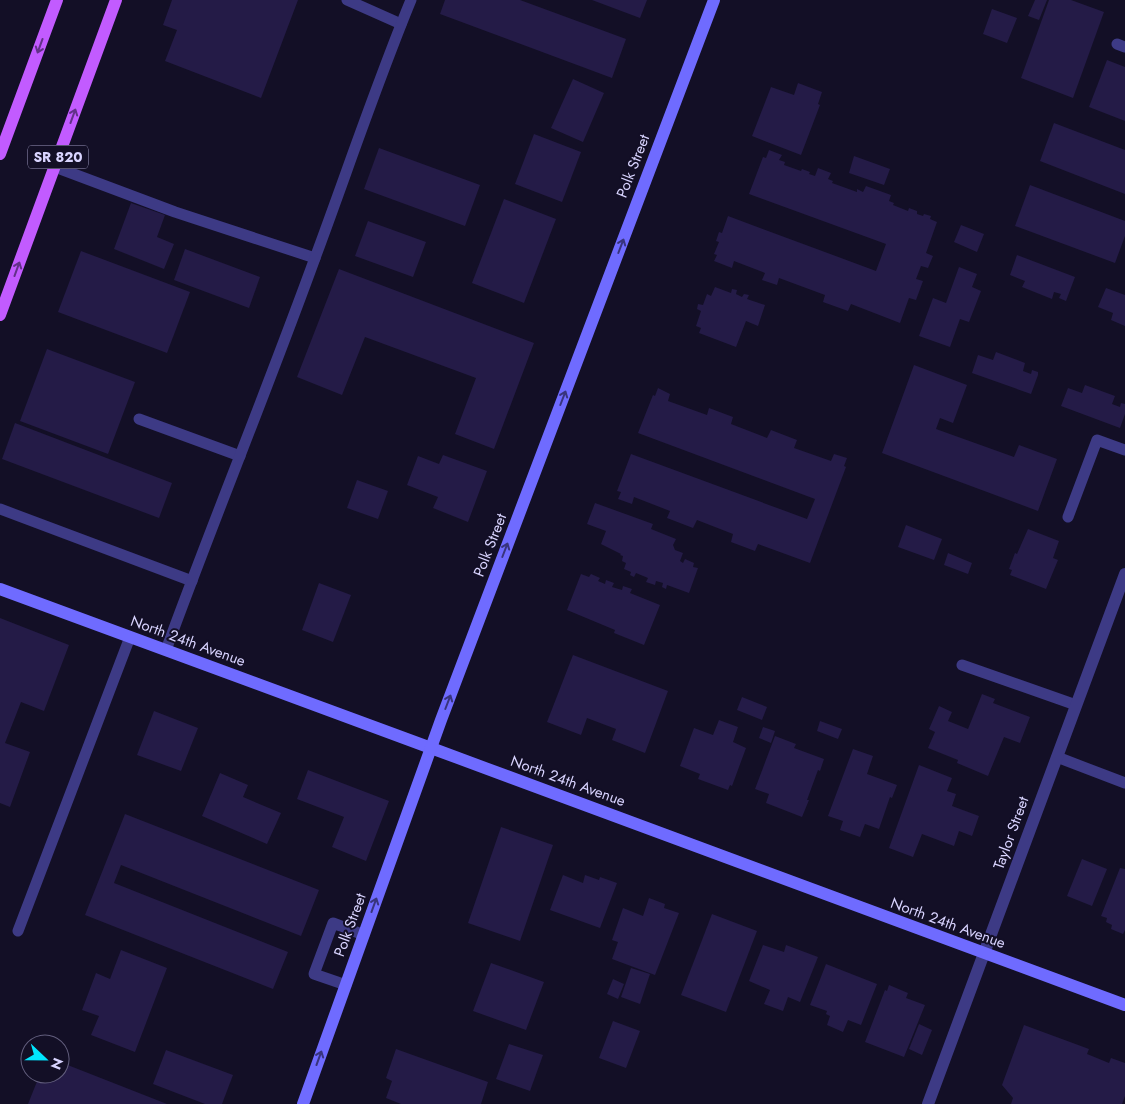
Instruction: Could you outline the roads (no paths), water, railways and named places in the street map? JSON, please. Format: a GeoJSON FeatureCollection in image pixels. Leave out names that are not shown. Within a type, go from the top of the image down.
{"type":"FeatureCollection","features":[{"type":"Feature","properties":{"kind":"main road"},"geometry":{"type":"LineString","coordinates":[[0,154],[57,0]]}},
{"type":"Feature","properties":{"kind":"main road","name":"SR 820"},"geometry":{"type":"LineString","coordinates":[[0,315],[116,0]]}},
{"type":"Feature","properties":{"kind":"street","name":"Polk Street"},"geometry":{"type":"LineString","coordinates":[[303,1104],[431,748],[714,0]]}},
{"type":"Feature","properties":{"kind":"street","name":"Taylor Street"},"geometry":{"type":"LineString","coordinates":[[928,1104],[1125,574]]}},
{"type":"Feature","properties":{"kind":"street","name":"North 24th Avenue"},"geometry":{"type":"LineString","coordinates":[[0,589],[1125,1005]]}},
{"type":"Feature","properties":{"kind":"lane"},"geometry":{"type":"LineString","coordinates":[[347,0],[401,24]]}},
{"type":"Feature","properties":{"kind":"lane"},"geometry":{"type":"LineString","coordinates":[[166,650],[411,0]]}},
{"type":"Feature","properties":{"kind":"lane"},"geometry":{"type":"LineString","coordinates":[[55,167],[175,212],[315,258]]}},
{"type":"Feature","properties":{"kind":"lane"},"geometry":{"type":"LineString","coordinates":[[139,419],[240,456]]}},
{"type":"Feature","properties":{"kind":"lane"},"geometry":{"type":"LineString","coordinates":[[1068,517],[1097,440],[1125,450]]}},
{"type":"Feature","properties":{"kind":"lane"},"geometry":{"type":"LineString","coordinates":[[0,509],[192,581]]}},
{"type":"Feature","properties":{"kind":"lane"},"geometry":{"type":"LineString","coordinates":[[18,930],[130,637]]}},
{"type":"Feature","properties":{"kind":"lane"},"geometry":{"type":"LineString","coordinates":[[962,665],[1076,705]]}},
{"type":"Feature","properties":{"kind":"lane"},"geometry":{"type":"LineString","coordinates":[[1057,757],[1125,783]]}},
{"type":"Feature","properties":{"kind":"lane"},"geometry":{"type":"LineString","coordinates":[[346,985],[314,974],[333,923],[364,935]]}}]}
